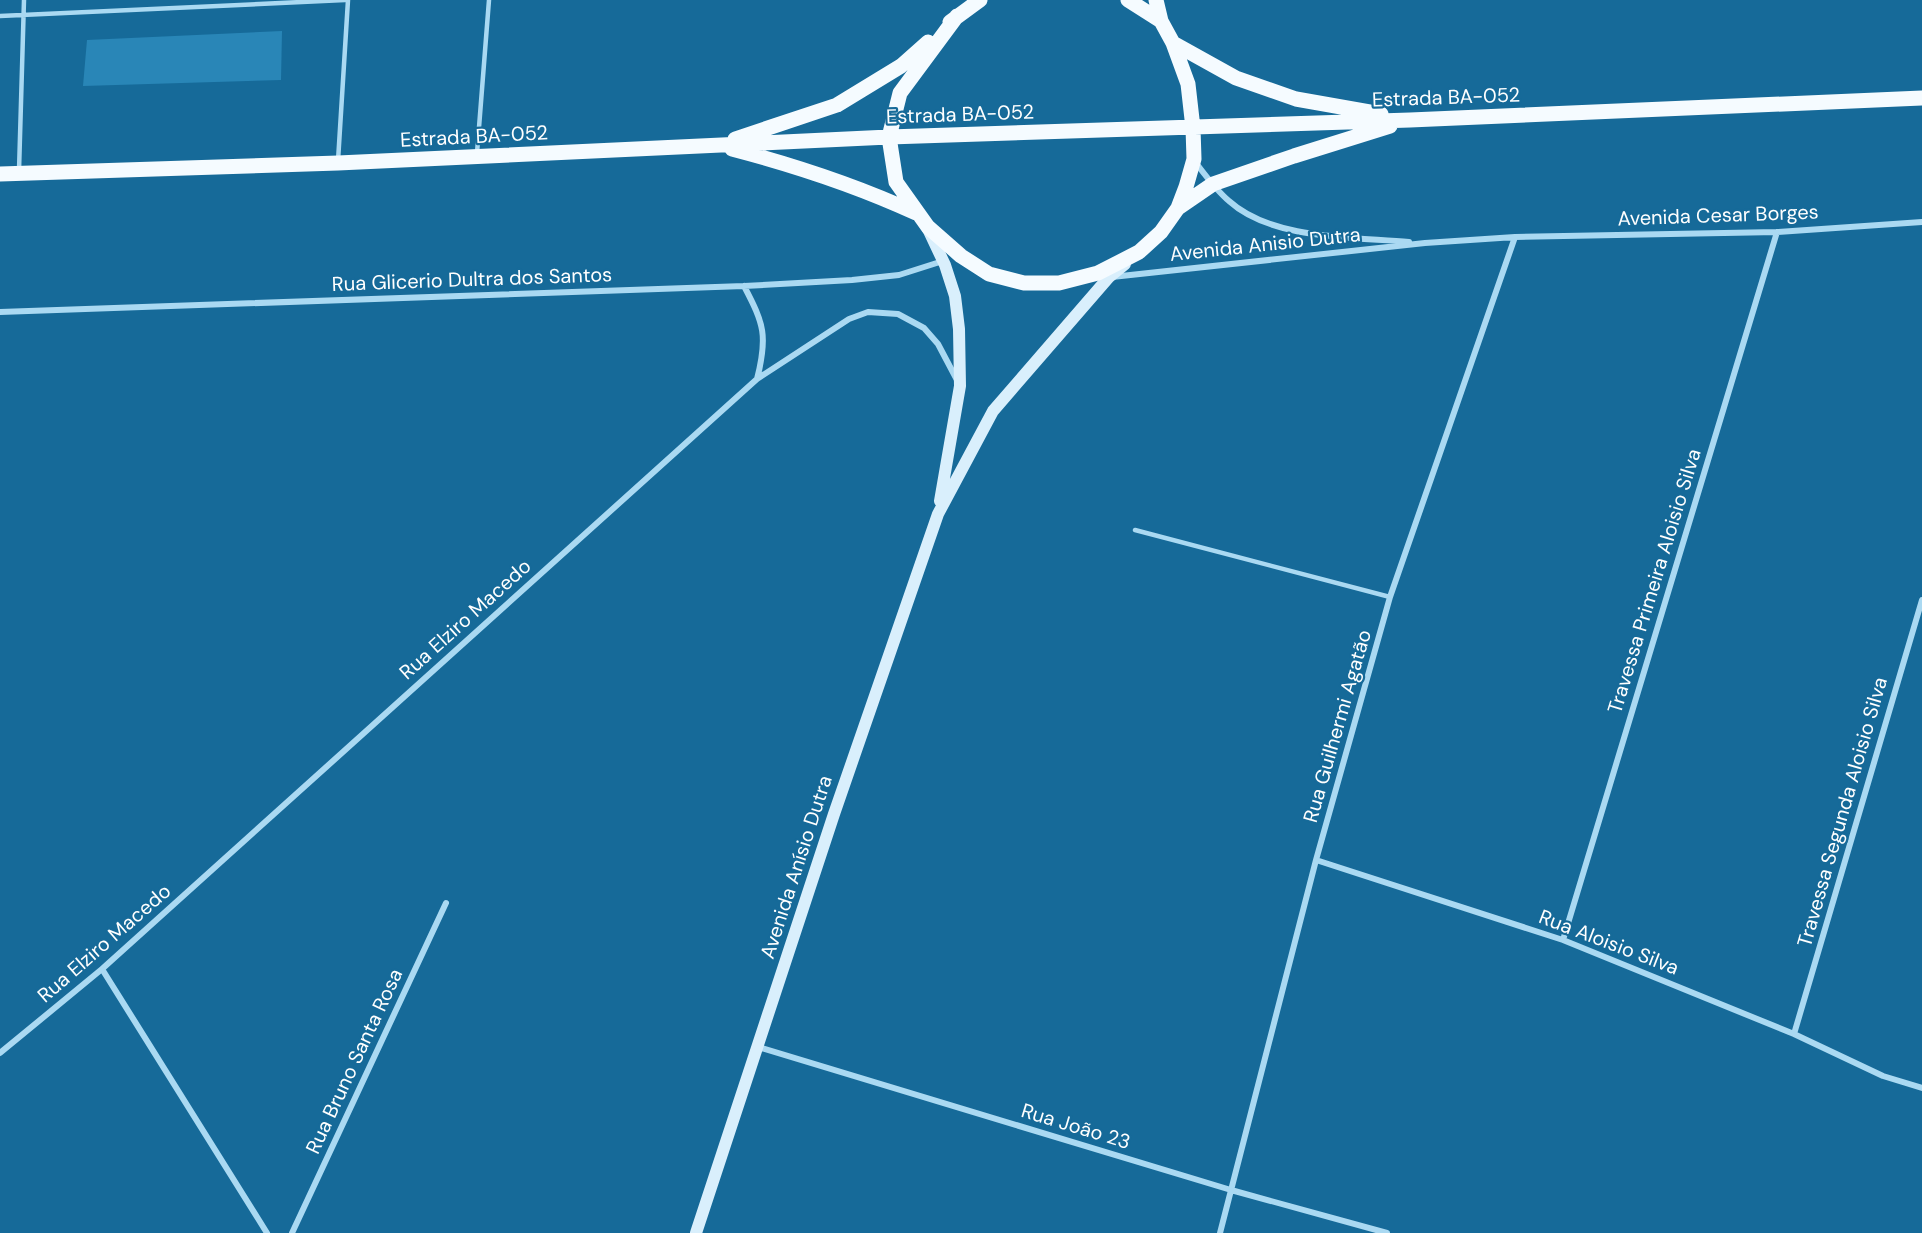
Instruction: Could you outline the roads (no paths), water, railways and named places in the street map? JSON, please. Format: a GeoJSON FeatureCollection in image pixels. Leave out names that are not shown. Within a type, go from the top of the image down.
{"type":"FeatureCollection","features":[{"type":"Feature","properties":{"kind":"main road"},"geometry":{"type":"LineString","coordinates":[[718,145],[837,105],[902,66],[957,16],[980,0]]}},
{"type":"Feature","properties":{"kind":"main road"},"geometry":{"type":"LineString","coordinates":[[1128,0],[1161,21]]}},
{"type":"Feature","properties":{"kind":"main road"},"geometry":{"type":"LineString","coordinates":[[938,514],[993,411],[1109,277],[1161,232],[1178,208],[1194,159],[1193,128],[1188,84],[1173,43],[1161,21],[1156,0]]}},
{"type":"Feature","properties":{"kind":"main road"},"geometry":{"type":"LineString","coordinates":[[957,16],[900,93],[889,137],[896,182],[917,214],[928,227],[961,256],[989,274],[1024,283],[1059,283],[1098,273],[1139,252]]}},
{"type":"Feature","properties":{"kind":"main road"},"geometry":{"type":"LineString","coordinates":[[1173,43],[1236,78],[1296,99],[1410,120]]}},
{"type":"Feature","properties":{"kind":"main road","name":"Estrada BA-052"},"geometry":{"type":"LineString","coordinates":[[0,174],[338,163],[889,137],[1410,120],[1922,98]]}},
{"type":"Feature","properties":{"kind":"main road"},"geometry":{"type":"LineString","coordinates":[[1178,208],[1213,184],[1410,120]]}},
{"type":"Feature","properties":{"kind":"main road"},"geometry":{"type":"LineString","coordinates":[[718,145],[800,167],[874,194],[917,214]]}},
{"type":"Feature","properties":{"kind":"main road"},"geometry":{"type":"LineString","coordinates":[[928,227],[955,296],[959,329],[960,386],[938,514]]}},
{"type":"Feature","properties":{"kind":"main road","name":"Avenida Anísio Dutra"},"geometry":{"type":"LineString","coordinates":[[696,1233],[834,813],[938,514]]}},
{"type":"Feature","properties":{"kind":"street","name":"Avenida Anisio Dutra"},"geometry":{"type":"LineString","coordinates":[[1194,159],[1230,202],[1248,215],[1289,231],[1425,243]]}},
{"type":"Feature","properties":{"kind":"street","name":"Avenida Cesar Borges"},"geometry":{"type":"LineString","coordinates":[[1515,237],[1778,232],[1922,222]]}},
{"type":"Feature","properties":{"kind":"street","name":"Travessa Primeira Aloisio Silva"},"geometry":{"type":"LineString","coordinates":[[1563,940],[1778,232]]}},
{"type":"Feature","properties":{"kind":"street","name":"Avenida Anisio Dutra"},"geometry":{"type":"LineString","coordinates":[[1109,277],[1425,243],[1515,237]]}},
{"type":"Feature","properties":{"kind":"street","name":"Rua Guilhermi Agatão"},"geometry":{"type":"LineString","coordinates":[[1220,1233],[1316,860],[1390,597],[1515,237]]}},
{"type":"Feature","properties":{"kind":"street","name":"Rua Glicerio Dultra dos Santos"},"geometry":{"type":"LineString","coordinates":[[0,312],[744,286],[852,280],[899,274],[943,261]]}},
{"type":"Feature","properties":{"kind":"street"},"geometry":{"type":"LineString","coordinates":[[744,286],[756,309],[764,334],[762,360],[757,379]]}},
{"type":"Feature","properties":{"kind":"street","name":"Rua Elziro Macedo"},"geometry":{"type":"LineString","coordinates":[[0,1053],[102,969],[757,379],[849,319],[868,312],[898,314],[924,328],[938,344],[960,386]]}},
{"type":"Feature","properties":{"kind":"street","name":"Travessa Segunda Aloisio Silva"},"geometry":{"type":"LineString","coordinates":[[1794,1034],[1922,600]]}},
{"type":"Feature","properties":{"kind":"street","name":"Rua Aloisio Silva"},"geometry":{"type":"LineString","coordinates":[[1316,860],[1563,940],[1794,1034],[1883,1076],[1922,1088]]}},
{"type":"Feature","properties":{"kind":"street","name":"Rua Bruno Santa Rosa"},"geometry":{"type":"LineString","coordinates":[[292,1233],[446,903]]}},
{"type":"Feature","properties":{"kind":"street"},"geometry":{"type":"LineString","coordinates":[[102,969],[267,1233]]}},
{"type":"Feature","properties":{"kind":"street","name":"Rua João 23"},"geometry":{"type":"LineString","coordinates":[[758,1047],[1231,1190],[1387,1233]]}},
{"type":"Feature","properties":{"kind":"lane"},"geometry":{"type":"LineString","coordinates":[[19,174],[24,0]]}},
{"type":"Feature","properties":{"kind":"lane"},"geometry":{"type":"LineString","coordinates":[[0,16],[346,0],[338,163]]}},
{"type":"Feature","properties":{"kind":"lane"},"geometry":{"type":"LineString","coordinates":[[477,157],[489,0]]}},
{"type":"Feature","properties":{"kind":"lane"},"geometry":{"type":"LineString","coordinates":[[1135,530],[1390,597]]}}]}
